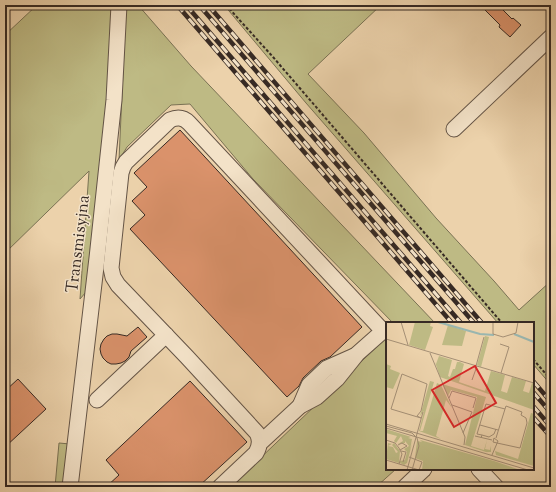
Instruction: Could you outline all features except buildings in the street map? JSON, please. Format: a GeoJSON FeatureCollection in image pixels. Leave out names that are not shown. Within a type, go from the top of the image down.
{"type":"FeatureCollection","features":[{"type":"Feature","properties":{"kind":"street","name":"Transmisyjna"},"geometry":{"type":"LineString","coordinates":[[70,487],[113,108],[119,5]]}},
{"type":"Feature","properties":{"kind":"street"},"geometry":{"type":"LineString","coordinates":[[454,129],[551,38]]}},
{"type":"Feature","properties":{"kind":"street"},"geometry":{"type":"LineString","coordinates":[[220,487],[256,453],[259,448],[260,437],[257,432],[118,285],[113,277],[111,268],[123,167],[126,162],[170,120],[175,118],[186,119],[190,123],[383,331],[357,354],[337,378],[317,397],[300,406],[260,443]]}},
{"type":"Feature","properties":{"kind":"street"},"geometry":{"type":"LineString","coordinates":[[97,400],[166,336]]}},
{"type":"Feature","properties":{"kind":"street"},"geometry":{"type":"LineString","coordinates":[[405,487],[423,470]]}},
{"type":"Feature","properties":{"kind":"street"},"geometry":{"type":"LineString","coordinates":[[480,470],[496,487]]}},
{"type":"Feature","properties":{"kind":"path"},"geometry":{"type":"LineString","coordinates":[[226,5],[273,57],[501,322]]}},
{"type":"Feature","properties":{"kind":"path"},"geometry":{"type":"LineString","coordinates":[[534,360],[551,380]]}},
{"type":"Feature","properties":{"kind":"shaded area"},"geometry":{"type":"Polygon","coordinates":[[[37,5],[114,5],[103,157],[86,292],[80,299],[89,171],[5,253],[5,35],[37,5]]]}},
{"type":"Feature","properties":{"kind":"shaded area"},"geometry":{"type":"Polygon","coordinates":[[[126,5],[138,5],[191,66],[434,322],[392,322],[253,179],[190,104],[171,105],[127,147],[119,160],[126,5]]]}},
{"type":"Feature","properties":{"kind":"shaded area"},"geometry":{"type":"Polygon","coordinates":[[[224,5],[381,5],[308,74],[364,133],[436,218],[519,310],[551,281],[551,385],[534,365],[534,322],[497,322],[306,103],[224,5]]]}},
{"type":"Feature","properties":{"kind":"shaded area"},"geometry":{"type":"Polygon","coordinates":[[[386,338],[386,470],[395,470],[376,487],[230,487],[386,338]]]}},
{"type":"Feature","properties":{"kind":"shaded area"},"geometry":{"type":"Polygon","coordinates":[[[59,443],[70,444],[65,487],[55,487],[59,443]]]}},
{"type":"Feature","properties":{"kind":"railway"},"geometry":{"type":"LineString","coordinates":[[177,5],[451,322]]}},
{"type":"Feature","properties":{"kind":"railway"},"geometry":{"type":"LineString","coordinates":[[186,5],[460,322]]}},
{"type":"Feature","properties":{"kind":"railway"},"geometry":{"type":"LineString","coordinates":[[199,5],[473,322]]}},
{"type":"Feature","properties":{"kind":"railway"},"geometry":{"type":"LineString","coordinates":[[208,5],[481,322]]}},
{"type":"Feature","properties":{"kind":"railway"},"geometry":{"type":"LineString","coordinates":[[534,382],[551,402]]}},
{"type":"Feature","properties":{"kind":"railway"},"geometry":{"type":"LineString","coordinates":[[534,393],[551,413]]}},
{"type":"Feature","properties":{"kind":"railway"},"geometry":{"type":"LineString","coordinates":[[534,407],[551,427]]}},
{"type":"Feature","properties":{"kind":"railway"},"geometry":{"type":"LineString","coordinates":[[534,418],[551,437]]}}]}
